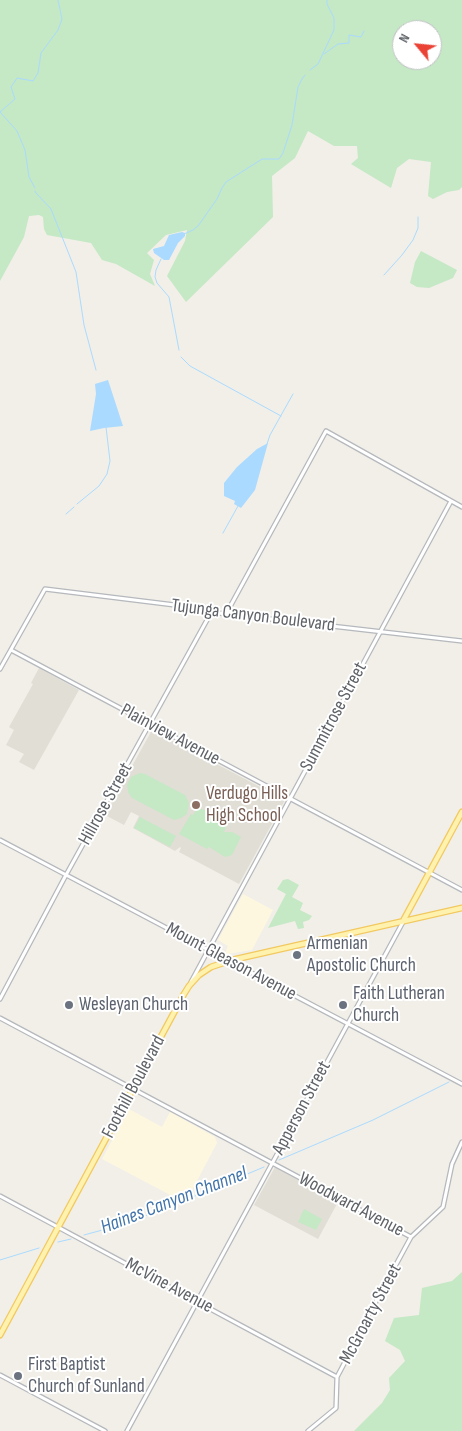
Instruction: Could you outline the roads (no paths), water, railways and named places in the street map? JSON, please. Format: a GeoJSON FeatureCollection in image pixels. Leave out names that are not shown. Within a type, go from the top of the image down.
{"type":"FeatureCollection","features":[{"type":"Feature","properties":{"kind":"main road","name":"Apperson Street"},"geometry":{"type":"LineString","coordinates":[[403,921],[462,812]]}},
{"type":"Feature","properties":{"kind":"main road","name":"Foothill Boulevard"},"geometry":{"type":"LineString","coordinates":[[0,1335],[189,986],[204,971],[228,961],[462,908]]}},
{"type":"Feature","properties":{"kind":"street"},"geometry":{"type":"LineString","coordinates":[[226,614],[326,431],[462,507]]}},
{"type":"Feature","properties":{"kind":"street","name":"Summitrose Street"},"geometry":{"type":"LineString","coordinates":[[189,986],[451,501]]}},
{"type":"Feature","properties":{"kind":"street","name":"Tujunga Canyon Boulevard"},"geometry":{"type":"LineString","coordinates":[[11,650],[45,589],[226,614],[462,642]]}},
{"type":"Feature","properties":{"kind":"street","name":"Hillrose Street"},"geometry":{"type":"LineString","coordinates":[[0,999],[66,875],[212,611]]}},
{"type":"Feature","properties":{"kind":"street"},"geometry":{"type":"LineString","coordinates":[[0,670],[11,650]]}},
{"type":"Feature","properties":{"kind":"street","name":"Plainview Avenue"},"geometry":{"type":"LineString","coordinates":[[11,650],[462,890]]}},
{"type":"Feature","properties":{"kind":"street","name":"Mount Gleason Avenue"},"geometry":{"type":"LineString","coordinates":[[0,840],[462,1084]]}},
{"type":"Feature","properties":{"kind":"street","name":"Apperson Street"},"geometry":{"type":"LineString","coordinates":[[127,1431],[403,921]]}},
{"type":"Feature","properties":{"kind":"street","name":"Woodward Avenue"},"geometry":{"type":"LineString","coordinates":[[0,1018],[411,1237]]}},
{"type":"Feature","properties":{"kind":"street","name":"McGroarty Street"},"geometry":{"type":"LineString","coordinates":[[308,1431],[336,1406],[337,1376],[411,1237],[443,1207],[452,1164],[462,1142]]}},
{"type":"Feature","properties":{"kind":"street","name":"McVine Avenue"},"geometry":{"type":"LineString","coordinates":[[0,1196],[337,1376]]}},
{"type":"Feature","properties":{"kind":"street"},"geometry":{"type":"LineString","coordinates":[[0,1375],[105,1431]]}},
{"type":"Feature","properties":{"kind":"water"},"geometry":{"type":"Polygon","coordinates":[[[185,233],[185,236],[178,243],[169,260],[164,260],[154,253],[153,249],[164,246],[169,235],[185,233]]]}},
{"type":"Feature","properties":{"kind":"water"},"geometry":{"type":"Polygon","coordinates":[[[108,380],[123,426],[90,431],[96,394],[95,384],[108,380]]]}},
{"type":"Feature","properties":{"kind":"water"},"geometry":{"type":"Polygon","coordinates":[[[268,443],[255,490],[241,508],[234,504],[235,501],[224,496],[224,483],[237,467],[257,449],[268,443]]]}},
{"type":"Feature","properties":{"kind":"waterway"},"geometry":{"type":"LineString","coordinates":[[35,188],[29,177],[25,150],[17,131],[0,112],[15,99],[11,87],[17,78],[33,81],[38,73],[41,53],[58,30],[62,19],[58,0]]}},
{"type":"Feature","properties":{"kind":"waterway"},"geometry":{"type":"LineString","coordinates":[[310,70],[318,64],[334,30],[334,18],[327,0]]}},
{"type":"Feature","properties":{"kind":"waterway"},"geometry":{"type":"LineString","coordinates":[[324,54],[338,44],[349,43],[349,35],[361,37],[364,31]]}},
{"type":"Feature","properties":{"kind":"waterway"},"geometry":{"type":"LineString","coordinates":[[184,234],[198,226],[217,199],[226,182],[262,159],[279,159],[283,153],[292,125],[298,87],[305,75]]}},
{"type":"Feature","properties":{"kind":"waterway"},"geometry":{"type":"LineString","coordinates":[[35,191],[51,209],[76,272],[84,325],[96,370]]}},
{"type":"Feature","properties":{"kind":"waterway"},"geometry":{"type":"LineString","coordinates":[[384,275],[413,240],[418,228],[418,217]]}},
{"type":"Feature","properties":{"kind":"waterway"},"geometry":{"type":"LineString","coordinates":[[161,259],[155,277],[157,283],[169,297],[179,350]]}},
{"type":"Feature","properties":{"kind":"waterway"},"geometry":{"type":"LineString","coordinates":[[181,357],[190,366],[281,416]]}},
{"type":"Feature","properties":{"kind":"waterway"},"geometry":{"type":"LineString","coordinates":[[267,444],[293,394]]}},
{"type":"Feature","properties":{"kind":"waterway"},"geometry":{"type":"LineString","coordinates":[[77,504],[99,486],[107,474],[110,461],[106,427]]}},
{"type":"Feature","properties":{"kind":"waterway"},"geometry":{"type":"LineString","coordinates":[[223,533],[238,506]]}},
{"type":"Feature","properties":{"kind":"waterway"},"geometry":{"type":"LineString","coordinates":[[66,514],[74,507]]}},
{"type":"Feature","properties":{"kind":"waterway","name":"Haines Canyon Channel"},"geometry":{"type":"LineString","coordinates":[[279,1160],[373,1120],[449,1082]]}},
{"type":"Feature","properties":{"kind":"waterway","name":"Haines Canyon Channel"},"geometry":{"type":"LineString","coordinates":[[84,1235],[121,1225],[264,1167]]}},
{"type":"Feature","properties":{"kind":"waterway","name":"Haines Canyon Channel"},"geometry":{"type":"LineString","coordinates":[[58,1242],[71,1239]]}},
{"type":"Feature","properties":{"kind":"waterway","name":"Haines Canyon Channel"},"geometry":{"type":"LineString","coordinates":[[0,1260],[39,1248]]}},
{"type":"Feature","properties":{"kind":"place","name":"Verdugo Hills High School"},"geometry":{"type":"Point","coordinates":[196,805]}},
{"type":"Feature","properties":{"kind":"place","name":"Armenian Apostolic Church"},"geometry":{"type":"Point","coordinates":[297,955]}},
{"type":"Feature","properties":{"kind":"place","name":"Wesleyan Church"},"geometry":{"type":"Point","coordinates":[69,1005]}},
{"type":"Feature","properties":{"kind":"place","name":"Faith Lutheran Church"},"geometry":{"type":"Point","coordinates":[343,1005]}},
{"type":"Feature","properties":{"kind":"place","name":"First Baptist Church of Sunland"},"geometry":{"type":"Point","coordinates":[18,1376]}}]}
